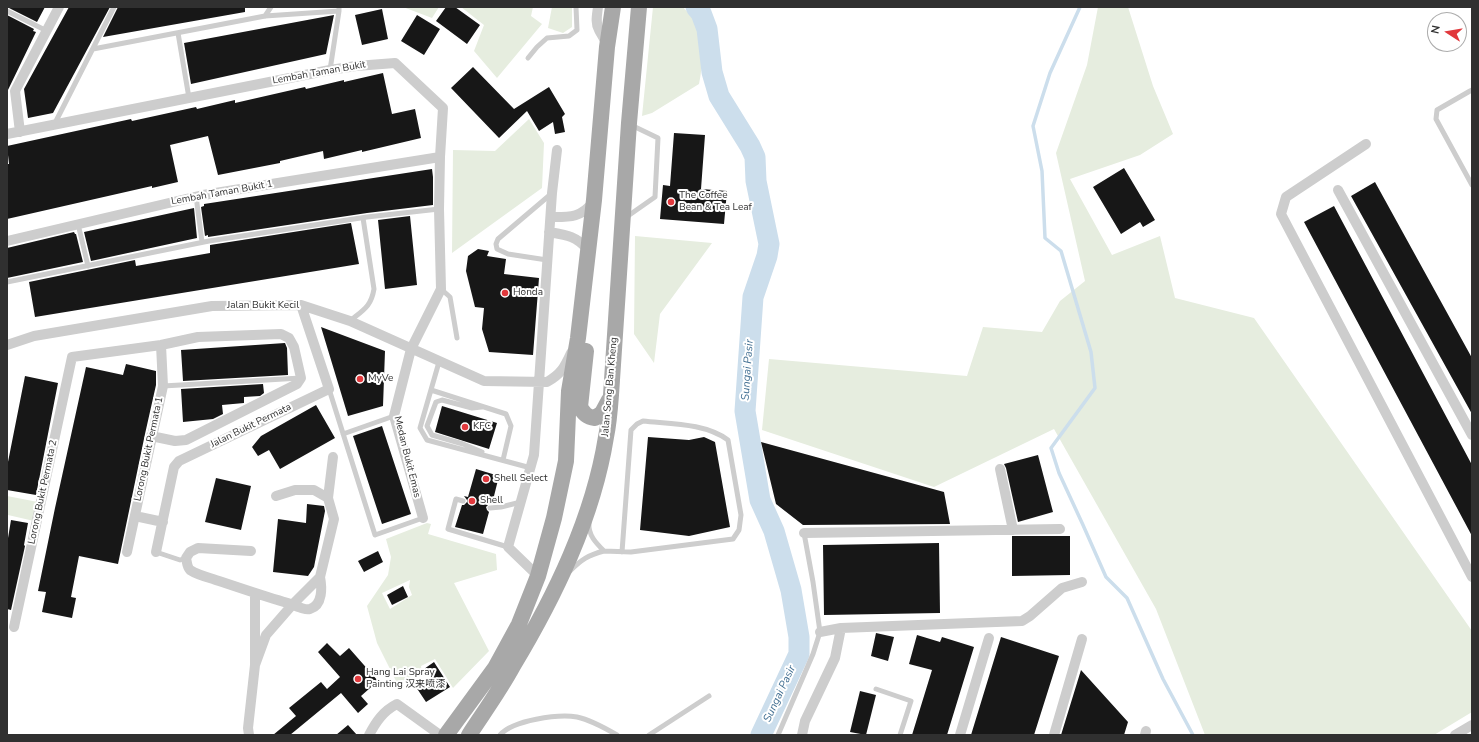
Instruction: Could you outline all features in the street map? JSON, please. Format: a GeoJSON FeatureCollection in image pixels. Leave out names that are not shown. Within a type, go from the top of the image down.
{"type":"FeatureCollection","features":[{"type":"Feature","properties":{"kind":"main road"},"geometry":{"type":"LineString","coordinates":[[446,735],[495,668],[519,624],[538,576],[554,518],[566,461],[569,391],[578,338],[587,249],[594,200],[613,7]]}},
{"type":"Feature","properties":{"kind":"main road","name":"Jalan Song Ban Kheng"},"geometry":{"type":"LineString","coordinates":[[469,735],[513,667],[557,584],[592,496],[606,437],[611,395],[629,123],[639,7]]}},
{"type":"Feature","properties":{"kind":"main road"},"geometry":{"type":"LineString","coordinates":[[590,230],[595,240],[596,253],[580,407],[583,413],[589,418],[595,418],[602,413],[611,395]]}},
{"type":"Feature","properties":{"kind":"street"},"geometry":{"type":"LineString","coordinates":[[20,132],[15,91],[59,7]]}},
{"type":"Feature","properties":{"kind":"street"},"geometry":{"type":"LineString","coordinates":[[598,7],[596,20],[598,29],[608,47]]}},
{"type":"Feature","properties":{"kind":"street","name":"Lembah Taman Bukit"},"geometry":{"type":"LineString","coordinates":[[7,134],[330,70],[395,63],[443,108],[439,209],[441,289],[411,349]]}},
{"type":"Feature","properties":{"kind":"street"},"geometry":{"type":"LineString","coordinates":[[1366,144],[1286,197],[1281,214],[1472,576]]}},
{"type":"Feature","properties":{"kind":"street"},"geometry":{"type":"LineString","coordinates":[[538,576],[508,547],[534,456],[549,232],[557,150]]}},
{"type":"Feature","properties":{"kind":"street","name":"Lembah Taman Bukit 1"},"geometry":{"type":"LineString","coordinates":[[7,241],[196,196],[440,157]]}},
{"type":"Feature","properties":{"kind":"street"},"geometry":{"type":"LineString","coordinates":[[1338,190],[1472,434]]}},
{"type":"Feature","properties":{"kind":"street"},"geometry":{"type":"LineString","coordinates":[[551,217],[574,216],[587,210],[594,200]]}},
{"type":"Feature","properties":{"kind":"street"},"geometry":{"type":"LineString","coordinates":[[549,232],[568,235],[580,241],[587,249]]}},
{"type":"Feature","properties":{"kind":"street"},"geometry":{"type":"LineString","coordinates":[[301,305],[329,388]]}},
{"type":"Feature","properties":{"kind":"street","name":"Jalan Bukit Kecil"},"geometry":{"type":"LineString","coordinates":[[7,344],[34,336],[212,306],[301,305],[350,321],[484,381],[547,382],[556,378],[563,370],[578,338]]}},
{"type":"Feature","properties":{"kind":"street"},"geometry":{"type":"LineString","coordinates":[[151,436],[175,442],[186,440],[292,388],[301,378],[294,347],[289,338],[281,334],[198,337],[161,345]]}},
{"type":"Feature","properties":{"kind":"street","name":"Lorong Bukit Permata 2"},"geometry":{"type":"LineString","coordinates":[[14,627],[72,357],[161,345]]}},
{"type":"Feature","properties":{"kind":"street","name":"Lorong Bukit Permata 1"},"geometry":{"type":"LineString","coordinates":[[127,552],[163,386],[161,345]]}},
{"type":"Feature","properties":{"kind":"street","name":"Medan Bukit Emas"},"geometry":{"type":"LineString","coordinates":[[411,349],[394,416],[423,518]]}},
{"type":"Feature","properties":{"kind":"street","name":"Jalan Bukit Permata"},"geometry":{"type":"LineString","coordinates":[[156,552],[174,467],[179,461],[329,388]]}},
{"type":"Feature","properties":{"kind":"street"},"geometry":{"type":"LineString","coordinates":[[251,551],[198,548],[190,552],[186,558],[187,565],[190,570],[255,594],[293,604],[305,610],[312,609],[319,601],[322,588],[320,577],[334,518],[328,498],[334,457]]}},
{"type":"Feature","properties":{"kind":"street"},"geometry":{"type":"LineString","coordinates":[[1000,469],[1013,530]]}},
{"type":"Feature","properties":{"kind":"street"},"geometry":{"type":"LineString","coordinates":[[276,496],[295,490],[314,490],[328,498]]}},
{"type":"Feature","properties":{"kind":"street"},"geometry":{"type":"LineString","coordinates":[[134,516],[163,522]]}},
{"type":"Feature","properties":{"kind":"street"},"geometry":{"type":"LineString","coordinates":[[804,533],[1060,529]]}},
{"type":"Feature","properties":{"kind":"street"},"geometry":{"type":"LineString","coordinates":[[255,665],[266,635],[293,604],[320,577]]}},
{"type":"Feature","properties":{"kind":"street"},"geometry":{"type":"LineString","coordinates":[[820,632],[841,628],[1022,621],[1030,616],[1062,588],[1082,582]]}},
{"type":"Feature","properties":{"kind":"street"},"geometry":{"type":"LineString","coordinates":[[249,735],[248,728],[255,665],[255,594]]}},
{"type":"Feature","properties":{"kind":"street"},"geometry":{"type":"LineString","coordinates":[[802,735],[805,722],[835,658],[841,628]]}},
{"type":"Feature","properties":{"kind":"street"},"geometry":{"type":"LineString","coordinates":[[960,735],[988,638]]}},
{"type":"Feature","properties":{"kind":"street"},"geometry":{"type":"LineString","coordinates":[[1054,735],[1082,639]]}},
{"type":"Feature","properties":{"kind":"street"},"geometry":{"type":"LineString","coordinates":[[369,735],[378,719],[389,708],[397,704],[440,735]]}},
{"type":"Feature","properties":{"kind":"street"},"geometry":{"type":"LineString","coordinates":[[1455,735],[1472,725]]}},
{"type":"Feature","properties":{"kind":"lane"},"geometry":{"type":"LineString","coordinates":[[55,124],[114,7]]}},
{"type":"Feature","properties":{"kind":"lane"},"geometry":{"type":"LineString","coordinates":[[265,16],[271,7]]}},
{"type":"Feature","properties":{"kind":"lane"},"geometry":{"type":"LineString","coordinates":[[528,58],[537,46],[547,38],[569,36],[577,30],[576,7]]}},
{"type":"Feature","properties":{"kind":"lane"},"geometry":{"type":"LineString","coordinates":[[93,49],[265,16],[339,9],[330,70]]}},
{"type":"Feature","properties":{"kind":"lane"},"geometry":{"type":"LineString","coordinates":[[7,11],[47,31]]}},
{"type":"Feature","properties":{"kind":"lane"},"geometry":{"type":"LineString","coordinates":[[178,33],[189,98]]}},
{"type":"Feature","properties":{"kind":"lane"},"geometry":{"type":"LineString","coordinates":[[1472,90],[1437,110],[1436,119],[1472,185]]}},
{"type":"Feature","properties":{"kind":"lane"},"geometry":{"type":"LineString","coordinates":[[622,220],[655,197],[658,138],[629,123]]}},
{"type":"Feature","properties":{"kind":"lane"},"geometry":{"type":"LineString","coordinates":[[547,260],[508,254],[497,249],[496,244],[498,239],[552,193]]}},
{"type":"Feature","properties":{"kind":"lane"},"geometry":{"type":"LineString","coordinates":[[196,196],[202,242]]}},
{"type":"Feature","properties":{"kind":"lane"},"geometry":{"type":"LineString","coordinates":[[7,282],[202,242],[363,218],[439,209]]}},
{"type":"Feature","properties":{"kind":"lane"},"geometry":{"type":"LineString","coordinates":[[350,321],[367,306],[372,299],[374,289],[363,218]]}},
{"type":"Feature","properties":{"kind":"lane"},"geometry":{"type":"LineString","coordinates":[[78,224],[88,266]]}},
{"type":"Feature","properties":{"kind":"lane"},"geometry":{"type":"LineString","coordinates":[[441,289],[450,297],[457,338]]}},
{"type":"Feature","properties":{"kind":"lane"},"geometry":{"type":"LineString","coordinates":[[440,362],[420,428],[427,440],[531,468]]}},
{"type":"Feature","properties":{"kind":"lane"},"geometry":{"type":"LineString","coordinates":[[163,386],[301,378]]}},
{"type":"Feature","properties":{"kind":"lane"},"geometry":{"type":"LineString","coordinates":[[329,388],[375,534],[423,518]]}},
{"type":"Feature","properties":{"kind":"lane"},"geometry":{"type":"LineString","coordinates":[[431,390],[506,414],[511,426],[503,460]]}},
{"type":"Feature","properties":{"kind":"lane"},"geometry":{"type":"LineString","coordinates":[[482,406],[472,408],[442,400],[436,402],[427,426],[432,435],[464,444],[503,460]]}},
{"type":"Feature","properties":{"kind":"lane"},"geometry":{"type":"LineString","coordinates":[[343,434],[394,416]]}},
{"type":"Feature","properties":{"kind":"lane"},"geometry":{"type":"LineString","coordinates":[[557,584],[580,561],[590,555],[604,551],[622,552],[631,552],[733,538],[739,530],[741,515],[728,440],[720,434],[706,429],[643,421],[631,430],[622,552]]}},
{"type":"Feature","properties":{"kind":"lane"},"geometry":{"type":"LineString","coordinates":[[592,496],[589,528],[594,540],[604,551]]}},
{"type":"Feature","properties":{"kind":"lane"},"geometry":{"type":"LineString","coordinates":[[463,501],[456,499],[448,529],[508,547]]}},
{"type":"Feature","properties":{"kind":"lane"},"geometry":{"type":"LineString","coordinates":[[490,508],[520,502]]}},
{"type":"Feature","properties":{"kind":"lane"},"geometry":{"type":"LineString","coordinates":[[778,735],[813,654],[820,632],[804,533]]}},
{"type":"Feature","properties":{"kind":"lane"},"geometry":{"type":"LineString","coordinates":[[156,552],[180,560],[186,558]]}},
{"type":"Feature","properties":{"kind":"lane"},"geometry":{"type":"LineString","coordinates":[[876,689],[911,700],[900,735]]}},
{"type":"Feature","properties":{"kind":"lane"},"geometry":{"type":"LineString","coordinates":[[649,735],[709,696]]}},
{"type":"Feature","properties":{"kind":"lane"},"geometry":{"type":"LineString","coordinates":[[500,735],[515,725],[546,717],[577,717],[595,723],[617,735]]}},
{"type":"Feature","properties":{"kind":"shaded area"},"geometry":{"type":"Polygon","coordinates":[[[403,7],[439,7],[432,18],[403,7]]]}},
{"type":"Feature","properties":{"kind":"shaded area"},"geometry":{"type":"Polygon","coordinates":[[[461,7],[533,7],[531,16],[542,24],[497,78],[474,51],[484,25],[461,7]]]}},
{"type":"Feature","properties":{"kind":"shaded area"},"geometry":{"type":"Polygon","coordinates":[[[552,7],[572,7],[572,27],[563,33],[548,28],[552,7]]]}},
{"type":"Feature","properties":{"kind":"shaded area"},"geometry":{"type":"Polygon","coordinates":[[[653,7],[683,7],[695,20],[699,31],[702,54],[701,70],[699,84],[652,113],[642,116],[653,7]]]}},
{"type":"Feature","properties":{"kind":"shaded area"},"geometry":{"type":"Polygon","coordinates":[[[1098,7],[1128,7],[1153,86],[1173,134],[1140,155],[1070,179],[1112,255],[1160,236],[1175,298],[1254,318],[1472,631],[1472,712],[1434,735],[1205,735],[1156,609],[1054,429],[934,487],[762,430],[769,359],[967,376],[983,327],[1042,332],[1060,301],[1085,281],[1056,153],[1087,65],[1098,7]]]}},
{"type":"Feature","properties":{"kind":"shaded area"},"geometry":{"type":"Polygon","coordinates":[[[529,119],[544,143],[542,188],[452,253],[453,150],[495,151],[529,119]]]}},
{"type":"Feature","properties":{"kind":"shaded area"},"geometry":{"type":"Polygon","coordinates":[[[635,236],[712,243],[660,314],[654,363],[634,334],[635,236]]]}},
{"type":"Feature","properties":{"kind":"shaded area"},"geometry":{"type":"Polygon","coordinates":[[[7,496],[38,502],[34,521],[8,515],[7,520],[7,496]]]}},
{"type":"Feature","properties":{"kind":"shaded area"},"geometry":{"type":"Polygon","coordinates":[[[427,523],[431,524],[428,534],[496,554],[497,570],[454,583],[489,651],[453,688],[435,659],[421,666],[422,673],[397,683],[377,643],[367,606],[388,575],[391,557],[386,539],[427,523]],[[410,580],[382,593],[390,609],[412,595],[409,587],[410,580]]]}},
{"type":"Feature","properties":{"kind":"building"},"geometry":{"type":"Polygon","coordinates":[[[7,7],[45,7],[37,22],[7,7]]]}},
{"type":"Feature","properties":{"kind":"building"},"geometry":{"type":"Polygon","coordinates":[[[69,7],[110,7],[53,113],[28,118],[24,89],[69,7]]]}},
{"type":"Feature","properties":{"kind":"building"},"geometry":{"type":"Polygon","coordinates":[[[118,7],[245,7],[245,12],[103,37],[118,7]]]}},
{"type":"Feature","properties":{"kind":"building"},"geometry":{"type":"Polygon","coordinates":[[[446,7],[455,7],[480,25],[467,44],[436,21],[446,7]]]}},
{"type":"Feature","properties":{"kind":"building"},"geometry":{"type":"Polygon","coordinates":[[[382,9],[388,39],[362,45],[355,15],[382,9]]]}},
{"type":"Feature","properties":{"kind":"building"},"geometry":{"type":"Polygon","coordinates":[[[7,15],[34,29],[33,31],[36,32],[7,92],[7,15]]]}},
{"type":"Feature","properties":{"kind":"building"},"geometry":{"type":"Polygon","coordinates":[[[334,15],[326,54],[191,84],[184,43],[334,15]]]}},
{"type":"Feature","properties":{"kind":"building"},"geometry":{"type":"Polygon","coordinates":[[[417,15],[440,29],[424,55],[401,41],[417,15]]]}},
{"type":"Feature","properties":{"kind":"building"},"geometry":{"type":"Polygon","coordinates":[[[473,67],[514,109],[549,87],[565,114],[562,117],[565,132],[555,134],[553,122],[539,131],[527,111],[499,138],[451,88],[473,67]]]}},
{"type":"Feature","properties":{"kind":"building"},"geometry":{"type":"Polygon","coordinates":[[[383,73],[392,114],[415,109],[421,138],[324,159],[323,151],[280,161],[280,163],[218,175],[208,136],[170,145],[178,182],[152,188],[152,186],[7,219],[7,164],[9,164],[7,146],[131,119],[132,121],[196,107],[197,109],[235,100],[235,103],[305,87],[306,89],[383,73]]]}},
{"type":"Feature","properties":{"kind":"building"},"geometry":{"type":"Polygon","coordinates":[[[674,133],[705,135],[701,189],[727,191],[724,224],[660,219],[663,185],[670,186],[674,133]]]}},
{"type":"Feature","properties":{"kind":"building"},"geometry":{"type":"Polygon","coordinates":[[[1124,168],[1155,220],[1143,227],[1140,222],[1121,234],[1093,187],[1124,168]]]}},
{"type":"Feature","properties":{"kind":"building"},"geometry":{"type":"Polygon","coordinates":[[[432,169],[433,205],[367,213],[208,237],[208,235],[205,236],[201,207],[204,206],[204,204],[432,169]]]}},
{"type":"Feature","properties":{"kind":"building"},"geometry":{"type":"Polygon","coordinates":[[[1375,182],[1472,358],[1472,414],[1351,196],[1375,182]]]}},
{"type":"Feature","properties":{"kind":"building"},"geometry":{"type":"Polygon","coordinates":[[[1334,206],[1472,465],[1472,536],[1304,222],[1334,206]]]}},
{"type":"Feature","properties":{"kind":"building"},"geometry":{"type":"Polygon","coordinates":[[[194,208],[197,238],[91,261],[84,232],[194,208]]]}},
{"type":"Feature","properties":{"kind":"building"},"geometry":{"type":"Polygon","coordinates":[[[410,216],[417,285],[385,289],[378,220],[410,216]]]}},
{"type":"Feature","properties":{"kind":"building"},"geometry":{"type":"Polygon","coordinates":[[[351,223],[359,264],[35,317],[29,282],[135,260],[136,266],[210,253],[210,245],[351,223]]]}},
{"type":"Feature","properties":{"kind":"building"},"geometry":{"type":"Polygon","coordinates":[[[74,232],[76,234],[83,262],[7,278],[7,248],[74,232]]]}},
{"type":"Feature","properties":{"kind":"building","name":"Honda"},"geometry":{"type":"Polygon","coordinates":[[[478,249],[489,251],[487,256],[506,259],[504,274],[539,278],[533,355],[489,352],[482,329],[484,308],[475,307],[466,271],[468,256],[478,249]]]}},
{"type":"Feature","properties":{"kind":"building","name":"MyVe"},"geometry":{"type":"Polygon","coordinates":[[[321,327],[385,351],[383,406],[348,416],[321,327]]]}},
{"type":"Feature","properties":{"kind":"building"},"geometry":{"type":"Polygon","coordinates":[[[285,343],[287,348],[288,375],[183,381],[181,350],[285,343]]]}},
{"type":"Feature","properties":{"kind":"building"},"geometry":{"type":"Polygon","coordinates":[[[126,364],[156,371],[156,385],[118,564],[79,556],[71,597],[76,598],[72,618],[42,612],[46,592],[38,591],[86,367],[123,375],[126,364]]]}},
{"type":"Feature","properties":{"kind":"building"},"geometry":{"type":"Polygon","coordinates":[[[25,376],[58,383],[36,495],[7,490],[7,467],[25,376]]]}},
{"type":"Feature","properties":{"kind":"building"},"geometry":{"type":"Polygon","coordinates":[[[263,384],[264,393],[260,396],[244,397],[244,403],[222,405],[223,414],[213,419],[183,422],[181,389],[263,384]]]}},
{"type":"Feature","properties":{"kind":"building"},"geometry":{"type":"Polygon","coordinates":[[[316,405],[335,438],[280,469],[269,450],[258,456],[252,447],[261,436],[316,405]]]}},
{"type":"Feature","properties":{"kind":"building","name":"KFC"},"geometry":{"type":"Polygon","coordinates":[[[442,406],[497,423],[489,449],[435,432],[442,406]]]}},
{"type":"Feature","properties":{"kind":"building"},"geometry":{"type":"Polygon","coordinates":[[[382,426],[411,514],[382,524],[353,436],[382,426]]]}},
{"type":"Feature","properties":{"kind":"building"},"geometry":{"type":"Polygon","coordinates":[[[648,437],[689,440],[704,437],[715,442],[730,527],[689,536],[640,530],[648,437]]]}},
{"type":"Feature","properties":{"kind":"building"},"geometry":{"type":"Polygon","coordinates":[[[761,442],[944,492],[950,524],[803,525],[776,504],[761,442]]]}},
{"type":"Feature","properties":{"kind":"building"},"geometry":{"type":"Polygon","coordinates":[[[1038,455],[1053,512],[1018,522],[1004,464],[1038,455]]]}},
{"type":"Feature","properties":{"kind":"building"},"geometry":{"type":"Polygon","coordinates":[[[476,469],[499,476],[492,504],[486,507],[489,512],[483,534],[455,527],[462,505],[467,502],[464,496],[468,497],[476,469]]]}},
{"type":"Feature","properties":{"kind":"building"},"geometry":{"type":"Polygon","coordinates":[[[216,478],[251,486],[241,530],[205,522],[216,478]]]}},
{"type":"Feature","properties":{"kind":"building"},"geometry":{"type":"Polygon","coordinates":[[[307,504],[324,506],[325,511],[314,567],[308,576],[273,572],[278,519],[306,523],[307,504]]]}},
{"type":"Feature","properties":{"kind":"building"},"geometry":{"type":"Polygon","coordinates":[[[11,520],[28,523],[25,546],[11,610],[7,609],[7,544],[11,520]]]}},
{"type":"Feature","properties":{"kind":"building"},"geometry":{"type":"Polygon","coordinates":[[[1012,536],[1070,536],[1070,575],[1012,576],[1012,536]]]}},
{"type":"Feature","properties":{"kind":"building"},"geometry":{"type":"Polygon","coordinates":[[[939,543],[940,613],[824,615],[823,545],[939,543]]]}},
{"type":"Feature","properties":{"kind":"building"},"geometry":{"type":"Polygon","coordinates":[[[378,551],[383,562],[364,572],[358,561],[378,551]]]}},
{"type":"Feature","properties":{"kind":"building"},"geometry":{"type":"Polygon","coordinates":[[[403,586],[408,597],[392,605],[387,595],[403,586]]]}},
{"type":"Feature","properties":{"kind":"building"},"geometry":{"type":"Polygon","coordinates":[[[876,633],[894,637],[888,661],[871,656],[876,633]]]}},
{"type":"Feature","properties":{"kind":"building"},"geometry":{"type":"Polygon","coordinates":[[[917,635],[940,642],[942,637],[974,647],[947,735],[912,735],[932,670],[909,664],[917,635]]]}},
{"type":"Feature","properties":{"kind":"building"},"geometry":{"type":"Polygon","coordinates":[[[1001,637],[1059,656],[1034,735],[971,735],[1001,637]]]}},
{"type":"Feature","properties":{"kind":"building"},"geometry":{"type":"Polygon","coordinates":[[[327,643],[340,656],[349,648],[378,681],[361,696],[368,704],[358,713],[341,693],[290,735],[273,735],[296,716],[289,708],[321,682],[327,689],[340,677],[318,652],[327,643]]]}},
{"type":"Feature","properties":{"kind":"building"},"geometry":{"type":"Polygon","coordinates":[[[434,662],[450,687],[426,702],[416,687],[430,678],[424,669],[434,662]]]}},
{"type":"Feature","properties":{"kind":"building"},"geometry":{"type":"Polygon","coordinates":[[[1081,670],[1128,722],[1124,735],[1061,735],[1081,670]]]}},
{"type":"Feature","properties":{"kind":"building"},"geometry":{"type":"Polygon","coordinates":[[[860,691],[876,695],[866,735],[850,732],[860,691]]]}},
{"type":"Feature","properties":{"kind":"building"},"geometry":{"type":"Polygon","coordinates":[[[348,725],[357,735],[336,735],[348,725]]]}},
{"type":"Feature","properties":{"kind":"waterway","name":"Sungai Pasir"},"geometry":{"type":"LineString","coordinates":[[696,7],[701,13],[707,29],[712,72],[719,96],[750,146],[755,157],[756,181],[769,244],[767,256],[753,297],[745,411],[760,500],[774,531],[791,590],[799,637],[799,654],[761,735]]}},
{"type":"Feature","properties":{"kind":"waterway"},"geometry":{"type":"LineString","coordinates":[[1080,7],[1050,73],[1033,126],[1042,171],[1045,238],[1061,251],[1091,352],[1095,388],[1051,448],[1059,473],[1106,577],[1127,598],[1163,679],[1193,735]]}},
{"type":"Feature","properties":{"kind":"place","name":"The Coffee Bean & Tea Leaf"},"geometry":{"type":"Point","coordinates":[671,202]}},
{"type":"Feature","properties":{"kind":"place","name":"Honda"},"geometry":{"type":"Point","coordinates":[505,293]}},
{"type":"Feature","properties":{"kind":"place","name":"MyVe"},"geometry":{"type":"Point","coordinates":[360,379]}},
{"type":"Feature","properties":{"kind":"place","name":"KFC"},"geometry":{"type":"Point","coordinates":[465,427]}},
{"type":"Feature","properties":{"kind":"place","name":"Shell Select"},"geometry":{"type":"Point","coordinates":[486,479]}},
{"type":"Feature","properties":{"kind":"place","name":"Shell"},"geometry":{"type":"Point","coordinates":[472,501]}},
{"type":"Feature","properties":{"kind":"place","name":"Hang Lai Spray Painting 汉来喷漆"},"geometry":{"type":"Point","coordinates":[358,679]}}]}
